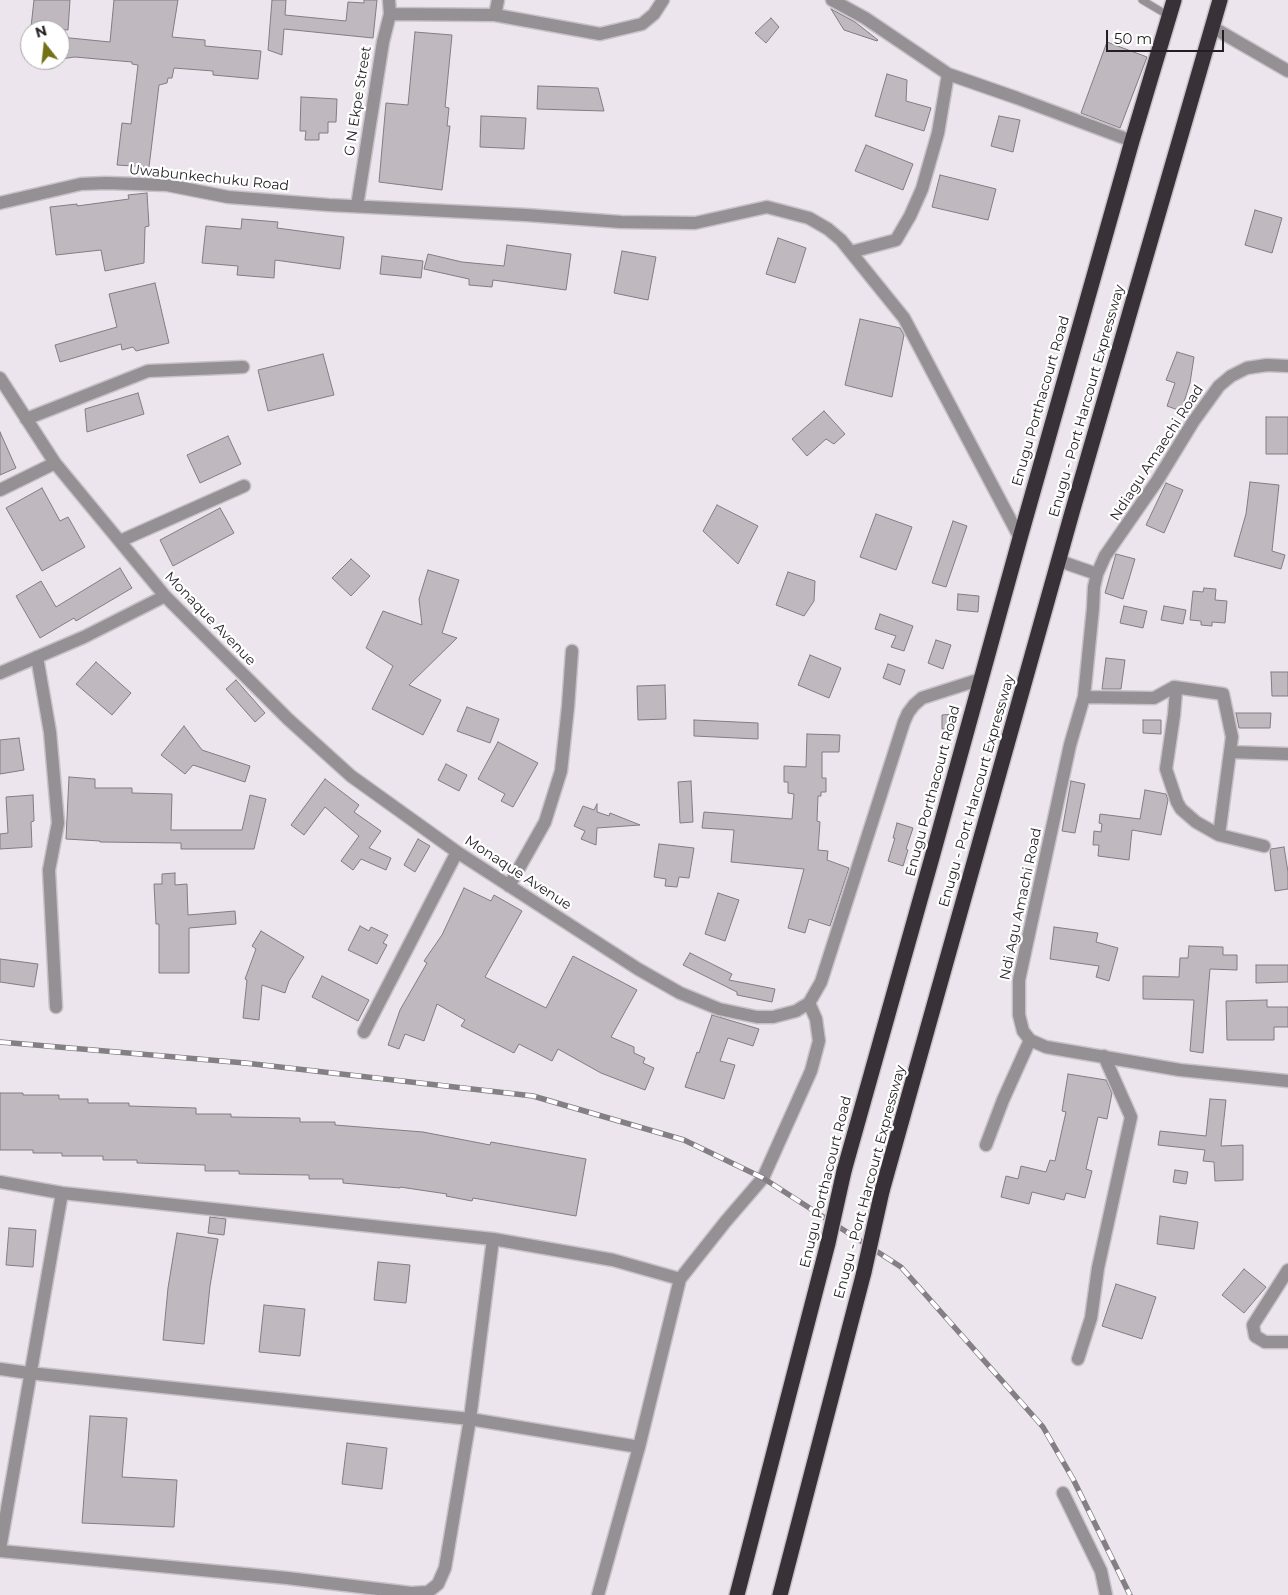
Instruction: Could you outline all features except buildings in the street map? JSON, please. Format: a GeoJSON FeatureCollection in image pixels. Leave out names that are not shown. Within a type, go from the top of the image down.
{"type":"FeatureCollection","features":[{"type":"Feature","properties":{"kind":"highway","name":"Enugu Porthacourt Road"},"geometry":{"type":"LineString","coordinates":[[737,1595],[828,1243],[844,1171],[1020,538],[1132,141],[1174,0]]}},
{"type":"Feature","properties":{"kind":"highway","name":"Enugu - Port Harcourt Expressway"},"geometry":{"type":"LineString","coordinates":[[780,1595],[864,1272],[882,1191],[1059,560],[1220,0]]}},
{"type":"Feature","properties":{"kind":"street","name":"G N Ekpe Street"},"geometry":{"type":"LineString","coordinates":[[357,206],[383,42],[390,14],[389,0]]}},
{"type":"Feature","properties":{"kind":"street"},"geometry":{"type":"LineString","coordinates":[[495,15],[498,0]]}},
{"type":"Feature","properties":{"kind":"street"},"geometry":{"type":"LineString","coordinates":[[390,14],[495,15],[600,34],[642,24],[654,14],[663,0]]}},
{"type":"Feature","properties":{"kind":"street"},"geometry":{"type":"LineString","coordinates":[[832,0],[865,18],[948,74],[1132,141]]}},
{"type":"Feature","properties":{"kind":"street"},"geometry":{"type":"LineString","coordinates":[[1212,27],[1288,71]]}},
{"type":"Feature","properties":{"kind":"street"},"geometry":{"type":"LineString","coordinates":[[851,252],[896,240],[910,216],[922,189],[938,133],[948,74]]}},
{"type":"Feature","properties":{"kind":"street","name":"Uwabunkechuku Road"},"geometry":{"type":"LineString","coordinates":[[0,202],[81,184],[106,182],[167,185],[228,198],[621,222],[695,222],[768,207],[809,218],[828,228],[851,252],[904,318],[1020,538]]}},
{"type":"Feature","properties":{"kind":"street","name":"Ndiagu Amaechi Road"},"geometry":{"type":"LineString","coordinates":[[1097,574],[1105,556],[1157,481],[1193,422],[1220,386],[1232,376],[1247,368],[1267,365],[1288,366]]}},
{"type":"Feature","properties":{"kind":"street"},"geometry":{"type":"LineString","coordinates":[[26,419],[148,371],[242,367]]}},
{"type":"Feature","properties":{"kind":"street","name":"Monaque Avenue"},"geometry":{"type":"LineString","coordinates":[[0,378],[55,463],[165,596],[288,719],[351,776],[457,852],[638,969],[680,993],[719,1009],[757,1017],[772,1017],[796,1011],[809,1003]]}},
{"type":"Feature","properties":{"kind":"street"},"geometry":{"type":"LineString","coordinates":[[0,490],[55,463]]}},
{"type":"Feature","properties":{"kind":"street"},"geometry":{"type":"LineString","coordinates":[[120,541],[244,486]]}},
{"type":"Feature","properties":{"kind":"street"},"geometry":{"type":"LineString","coordinates":[[1059,560],[1097,574]]}},
{"type":"Feature","properties":{"kind":"street","name":"Ndi Agu Amachi Road"},"geometry":{"type":"LineString","coordinates":[[1030,1040],[1023,1031],[1019,1015],[1019,980],[1070,745],[1084,697],[1094,587],[1097,574]]}},
{"type":"Feature","properties":{"kind":"street"},"geometry":{"type":"LineString","coordinates":[[0,673],[84,637],[165,596]]}},
{"type":"Feature","properties":{"kind":"street"},"geometry":{"type":"LineString","coordinates":[[509,886],[543,827],[561,771],[572,651]]}},
{"type":"Feature","properties":{"kind":"street"},"geometry":{"type":"LineString","coordinates":[[37,657],[50,732],[58,823],[50,870],[56,1007]]}},
{"type":"Feature","properties":{"kind":"street"},"geometry":{"type":"LineString","coordinates":[[598,1595],[639,1447],[680,1279],[763,1178],[811,1071],[819,1041],[816,1018],[809,1003],[821,982],[904,722],[914,705],[922,698],[981,679]]}},
{"type":"Feature","properties":{"kind":"street"},"geometry":{"type":"LineString","coordinates":[[1174,687],[1176,692],[1166,766],[1177,802],[1181,809],[1196,822],[1219,835],[1264,846]]}},
{"type":"Feature","properties":{"kind":"street"},"geometry":{"type":"LineString","coordinates":[[1084,697],[1154,698],[1174,687],[1223,694],[1232,737],[1219,835]]}},
{"type":"Feature","properties":{"kind":"street"},"geometry":{"type":"LineString","coordinates":[[1230,752],[1288,754]]}},
{"type":"Feature","properties":{"kind":"street"},"geometry":{"type":"LineString","coordinates":[[364,1032],[457,852]]}},
{"type":"Feature","properties":{"kind":"street"},"geometry":{"type":"LineString","coordinates":[[986,1145],[1003,1100],[1030,1040],[1046,1047],[1180,1070],[1288,1081]]}},
{"type":"Feature","properties":{"kind":"street"},"geometry":{"type":"LineString","coordinates":[[1078,1358],[1091,1318],[1098,1268],[1132,1117],[1104,1056]]}},
{"type":"Feature","properties":{"kind":"street"},"geometry":{"type":"LineString","coordinates":[[0,1182],[62,1192],[492,1239],[613,1260],[680,1279]]}},
{"type":"Feature","properties":{"kind":"street"},"geometry":{"type":"LineString","coordinates":[[62,1192],[29,1373],[0,1550],[287,1578],[411,1594],[428,1592],[438,1584],[445,1568],[470,1419],[492,1239]]}},
{"type":"Feature","properties":{"kind":"street"},"geometry":{"type":"LineString","coordinates":[[1288,1270],[1253,1325],[1255,1336],[1265,1342],[1288,1342]]}},
{"type":"Feature","properties":{"kind":"street"},"geometry":{"type":"LineString","coordinates":[[0,1369],[470,1419],[639,1447]]}},
{"type":"Feature","properties":{"kind":"street"},"geometry":{"type":"LineString","coordinates":[[1063,1493],[1101,1571],[1105,1594]]}},
{"type":"Feature","properties":{"kind":"lane"},"geometry":{"type":"LineString","coordinates":[[1142,0],[1169,16]]}},
{"type":"Feature","properties":{"kind":"railway"},"geometry":{"type":"LineString","coordinates":[[0,1042],[245,1063],[533,1096],[684,1140],[763,1178],[901,1267],[1043,1427],[1073,1479],[1130,1595]]}}]}
